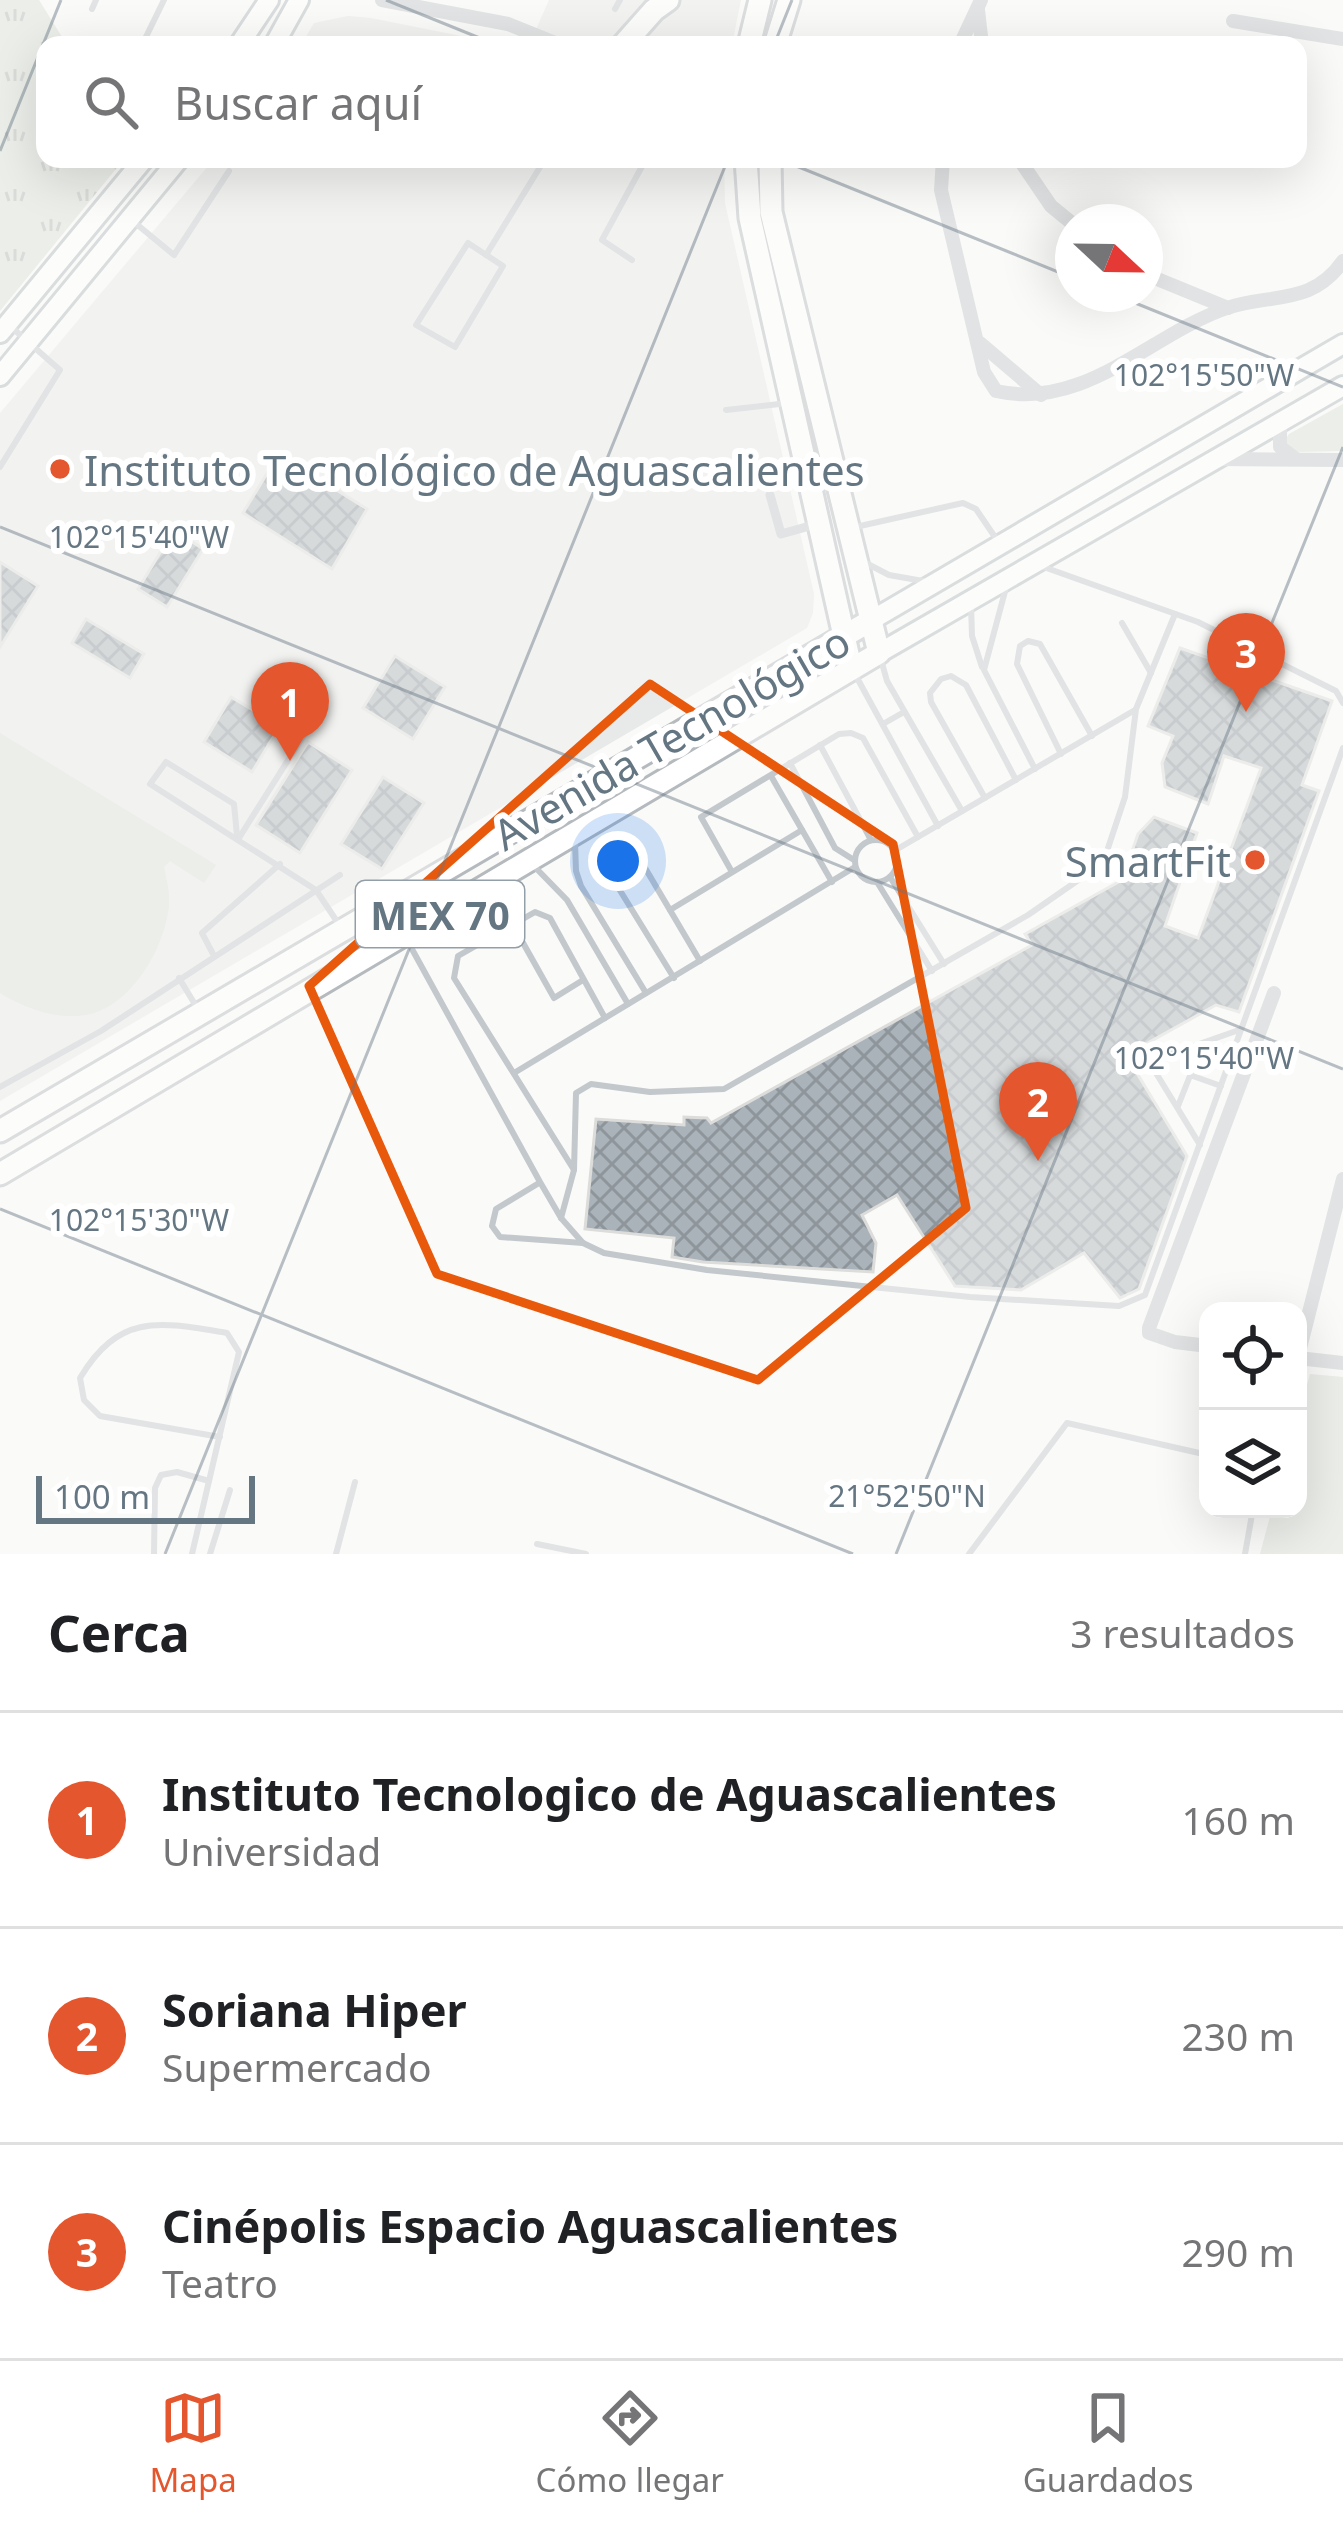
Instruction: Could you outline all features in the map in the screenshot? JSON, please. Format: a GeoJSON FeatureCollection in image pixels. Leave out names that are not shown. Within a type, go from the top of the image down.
{"type":"FeatureCollection","features":[{"type":"Feature","properties":{"kind":"main road"},"geometry":{"type":"LineString","coordinates":[[245,36],[269,0]]}},
{"type":"Feature","properties":{"kind":"main road"},"geometry":{"type":"LineString","coordinates":[[279,36],[299,0]]}},
{"type":"Feature","properties":{"kind":"main road"},"geometry":{"type":"LineString","coordinates":[[631,36],[668,0]]}},
{"type":"Feature","properties":{"kind":"main road"},"geometry":{"type":"LineString","coordinates":[[751,36],[760,0]]}},
{"type":"Feature","properties":{"kind":"main road"},"geometry":{"type":"LineString","coordinates":[[778,36],[788,0]]}},
{"type":"Feature","properties":{"kind":"main road"},"geometry":{"type":"LineString","coordinates":[[4,328],[137,168]]}},
{"type":"Feature","properties":{"kind":"main road"},"geometry":{"type":"LineString","coordinates":[[0,376],[172,168]]}},
{"type":"Feature","properties":{"kind":"main road"},"geometry":{"type":"LineString","coordinates":[[747,168],[750,218],[851,668]]}},
{"type":"Feature","properties":{"kind":"main road"},"geometry":{"type":"LineString","coordinates":[[770,168],[771,212],[879,653]]}},
{"type":"Feature","properties":{"kind":"main road","name":"Avenida Tecnológico"},"geometry":{"type":"LineString","coordinates":[[0,1131],[1343,344]]}},
{"type":"Feature","properties":{"kind":"main road","name":"Avenida Tecnológico"},"geometry":{"type":"LineString","coordinates":[[0,1174],[851,668],[1343,386]]}},
{"type":"Feature","properties":{"kind":"street"},"geometry":{"type":"LineString","coordinates":[[382,0],[508,23],[539,36]]}},
{"type":"Feature","properties":{"kind":"street"},"geometry":{"type":"LineString","coordinates":[[964,36],[979,5]]}},
{"type":"Feature","properties":{"kind":"street"},"geometry":{"type":"LineString","coordinates":[[979,5],[981,36]]}},
{"type":"Feature","properties":{"kind":"street"},"geometry":{"type":"LineString","coordinates":[[1233,21],[1343,39]]}},
{"type":"Feature","properties":{"kind":"street"},"geometry":{"type":"LineString","coordinates":[[942,168],[941,190],[985,372],[996,391],[1041,394],[1102,375],[1228,308],[1281,300],[1324,283],[1343,260]]}},
{"type":"Feature","properties":{"kind":"street"},"geometry":{"type":"LineString","coordinates":[[1025,168],[1055,209]]}},
{"type":"Feature","properties":{"kind":"street"},"geometry":{"type":"LineString","coordinates":[[1163,281],[1228,308]]}},
{"type":"Feature","properties":{"kind":"street"},"geometry":{"type":"LineString","coordinates":[[980,343],[1041,394]]}},
{"type":"Feature","properties":{"kind":"street"},"geometry":{"type":"LineString","coordinates":[[1280,423],[1280,447],[1296,459]]}},
{"type":"Feature","properties":{"kind":"street","name":"Avenida Tecnológico"},"geometry":{"type":"LineString","coordinates":[[1219,459],[1343,460]]}},
{"type":"Feature","properties":{"kind":"street"},"geometry":{"type":"LineString","coordinates":[[770,495],[781,534],[817,524]]}},
{"type":"Feature","properties":{"kind":"street"},"geometry":{"type":"LineString","coordinates":[[1199,1345],[1149,1333],[1172,1259],[1274,993]]}},
{"type":"Feature","properties":{"kind":"street"},"geometry":{"type":"LineString","coordinates":[[1307,1313],[1343,1179]]}},
{"type":"Feature","properties":{"kind":"street"},"geometry":{"type":"LineString","coordinates":[[1307,1358],[1343,1363]]}},
{"type":"Feature","properties":{"kind":"lane"},"geometry":{"type":"LineString","coordinates":[[146,36],[164,0]]}},
{"type":"Feature","properties":{"kind":"lane"},"geometry":{"type":"LineString","coordinates":[[614,9],[620,0]]}},
{"type":"Feature","properties":{"kind":"lane"},"geometry":{"type":"LineString","coordinates":[[486,255],[539,168]]}},
{"type":"Feature","properties":{"kind":"lane"},"geometry":{"type":"LineString","coordinates":[[632,260],[602,240],[641,168]]}},
{"type":"Feature","properties":{"kind":"lane"},"geometry":{"type":"LineString","coordinates":[[130,219],[174,255],[229,171]]}},
{"type":"Feature","properties":{"kind":"lane"},"geometry":{"type":"LineString","coordinates":[[468,243],[486,255],[503,266],[455,347],[416,325],[468,243]]}},
{"type":"Feature","properties":{"kind":"lane"},"geometry":{"type":"LineString","coordinates":[[0,467],[60,370],[28,341],[4,328]]}},
{"type":"Feature","properties":{"kind":"lane"},"geometry":{"type":"LineString","coordinates":[[726,410],[792,403]]}},
{"type":"Feature","properties":{"kind":"lane"},"geometry":{"type":"LineString","coordinates":[[848,529],[963,502],[976,509],[1001,545]]}},
{"type":"Feature","properties":{"kind":"lane"},"geometry":{"type":"LineString","coordinates":[[854,557],[890,575],[938,582]]}},
{"type":"Feature","properties":{"kind":"lane"},"geometry":{"type":"LineString","coordinates":[[1036,564],[1198,622],[1336,692],[1343,703]]}},
{"type":"Feature","properties":{"kind":"lane"},"geometry":{"type":"LineString","coordinates":[[984,670],[1008,580]]}},
{"type":"Feature","properties":{"kind":"lane"},"geometry":{"type":"LineString","coordinates":[[971,601],[972,636],[984,670],[1035,769]]}},
{"type":"Feature","properties":{"kind":"lane"},"geometry":{"type":"LineString","coordinates":[[561,1217],[574,1170],[577,1093],[591,1084],[650,1092],[724,1089],[1028,915],[1103,863],[1125,797],[1136,709],[1175,614]]}},
{"type":"Feature","properties":{"kind":"lane"},"geometry":{"type":"LineString","coordinates":[[1122,623],[1151,674]]}},
{"type":"Feature","properties":{"kind":"lane"},"geometry":{"type":"LineString","coordinates":[[1061,754],[1017,664],[1020,646],[1028,641],[1040,644],[1092,736]]}},
{"type":"Feature","properties":{"kind":"lane"},"geometry":{"type":"LineString","coordinates":[[879,653],[886,680],[962,811]]}},
{"type":"Feature","properties":{"kind":"lane"},"geometry":{"type":"LineString","coordinates":[[851,668],[938,826]]}},
{"type":"Feature","properties":{"kind":"lane"},"geometry":{"type":"LineString","coordinates":[[985,798],[932,702],[930,693],[941,679],[951,676],[966,685],[1016,780]]}},
{"type":"Feature","properties":{"kind":"lane"},"geometry":{"type":"LineString","coordinates":[[894,851],[1136,709]]}},
{"type":"Feature","properties":{"kind":"lane"},"geometry":{"type":"LineString","coordinates":[[883,724],[904,712]]}},
{"type":"Feature","properties":{"kind":"lane"},"geometry":{"type":"LineString","coordinates":[[238,837],[317,714]]}},
{"type":"Feature","properties":{"kind":"lane"},"geometry":{"type":"LineString","coordinates":[[732,872],[701,817],[839,734],[863,738],[918,837]]}},
{"type":"Feature","properties":{"kind":"lane"},"geometry":{"type":"LineString","coordinates":[[820,745],[871,840]]}},
{"type":"Feature","properties":{"kind":"lane"},"geometry":{"type":"LineString","coordinates":[[540,1183],[496,1209],[492,1226],[500,1237],[583,1243],[604,1253],[707,1270],[970,1297],[1119,1306],[1144,1294],[1343,748]]}},
{"type":"Feature","properties":{"kind":"lane"},"geometry":{"type":"LineString","coordinates":[[238,837],[235,804],[166,762],[150,784],[316,890],[342,929]]}},
{"type":"Feature","properties":{"kind":"lane"},"geometry":{"type":"LineString","coordinates":[[513,1073],[832,882],[855,864],[859,848],[871,840],[884,842],[894,851],[897,864],[890,877],[877,882],[863,879],[855,864],[835,848],[790,763]]}},
{"type":"Feature","properties":{"kind":"lane"},"geometry":{"type":"LineString","coordinates":[[770,775],[832,882]]}},
{"type":"Feature","properties":{"kind":"lane"},"geometry":{"type":"LineString","coordinates":[[670,910],[802,830]]}},
{"type":"Feature","properties":{"kind":"lane"},"geometry":{"type":"LineString","coordinates":[[576,832],[581,886],[646,993]]}},
{"type":"Feature","properties":{"kind":"lane"},"geometry":{"type":"LineString","coordinates":[[674,978],[616,884],[620,862],[632,855],[641,861],[700,962]]}},
{"type":"Feature","properties":{"kind":"lane"},"geometry":{"type":"LineString","coordinates":[[529,861],[567,900],[628,1004]]}},
{"type":"Feature","properties":{"kind":"lane"},"geometry":{"type":"LineString","coordinates":[[214,955],[202,933],[280,864]]}},
{"type":"Feature","properties":{"kind":"lane"},"geometry":{"type":"LineString","coordinates":[[0,1087],[101,1030],[340,875]]}},
{"type":"Feature","properties":{"kind":"lane"},"geometry":{"type":"LineString","coordinates":[[890,877],[944,964]]}},
{"type":"Feature","properties":{"kind":"lane"},"geometry":{"type":"LineString","coordinates":[[877,882],[932,971]]}},
{"type":"Feature","properties":{"kind":"lane"},"geometry":{"type":"LineString","coordinates":[[574,1170],[454,978],[458,956],[535,912],[550,918],[604,1018]]}},
{"type":"Feature","properties":{"kind":"lane"},"geometry":{"type":"LineString","coordinates":[[513,925],[554,998],[583,980]]}},
{"type":"Feature","properties":{"kind":"lane"},"geometry":{"type":"LineString","coordinates":[[404,935],[540,1183],[583,1243]]}},
{"type":"Feature","properties":{"kind":"lane"},"geometry":{"type":"LineString","coordinates":[[179,978],[200,1013]]}},
{"type":"Feature","properties":{"kind":"lane"},"geometry":{"type":"LineString","coordinates":[[1200,1145],[1156,1073],[1165,1056],[1241,1030]]}},
{"type":"Feature","properties":{"kind":"lane"},"geometry":{"type":"LineString","coordinates":[[1177,1108],[1203,1043]]}},
{"type":"Feature","properties":{"kind":"lane"},"geometry":{"type":"LineString","coordinates":[[1190,1076],[1221,1086]]}},
{"type":"Feature","properties":{"kind":"lane"},"geometry":{"type":"LineString","coordinates":[[192,1554],[220,1437],[238,1352],[227,1333],[165,1323],[127,1332],[99,1346],[80,1378],[84,1400],[100,1416],[220,1437]]}},
{"type":"Feature","properties":{"kind":"lane"},"geometry":{"type":"LineString","coordinates":[[969,1554],[1067,1423],[1199,1453]]}},
{"type":"Feature","properties":{"kind":"lane"},"geometry":{"type":"LineString","coordinates":[[154,1554],[155,1488],[161,1475],[177,1472],[209,1481]]}},
{"type":"Feature","properties":{"kind":"lane"},"geometry":{"type":"LineString","coordinates":[[336,1554],[356,1483]]}},
{"type":"Feature","properties":{"kind":"lane"},"geometry":{"type":"LineString","coordinates":[[210,1554],[230,1490]]}},
{"type":"Feature","properties":{"kind":"lane"},"geometry":{"type":"LineString","coordinates":[[1245,1554],[1251,1518]]}},
{"type":"Feature","properties":{"kind":"lane"},"geometry":{"type":"LineString","coordinates":[[537,1544],[586,1554]]}},
{"type":"Feature","properties":{"kind":"highlighted area"},"geometry":{"type":"Polygon","coordinates":[[[650,684],[893,844],[966,1208],[758,1380],[437,1274],[309,986],[650,684]]]}},
{"type":"Feature","properties":{"kind":"shaded area"},"geometry":{"type":"Polygon","coordinates":[[[549,0],[741,0],[734,36],[533,36],[549,0]]]}},
{"type":"Feature","properties":{"kind":"shaded area"},"geometry":{"type":"Polygon","coordinates":[[[348,16],[371,18],[461,36],[306,36],[314,23],[348,16]]]}},
{"type":"Feature","properties":{"kind":"shaded area"},"geometry":{"type":"Polygon","coordinates":[[[206,168],[724,168],[725,203],[814,594],[813,613],[807,628],[0,1101],[0,413],[206,168]]]}},
{"type":"Feature","properties":{"kind":"green space"},"geometry":{"type":"Polygon","coordinates":[[[0,0],[39,0],[61,36],[36,36],[36,168],[117,168],[0,311],[0,0]]]}},
{"type":"Feature","properties":{"kind":"green space"},"geometry":{"type":"Polygon","coordinates":[[[1343,404],[1343,451],[1294,452],[1284,442],[1289,434],[1343,404]]]}},
{"type":"Feature","properties":{"kind":"green space"},"geometry":{"type":"Polygon","coordinates":[[[0,733],[216,865],[204,883],[170,861],[164,867],[169,904],[154,954],[133,986],[106,1008],[90,1014],[43,1012],[0,993],[0,733]]]}},
{"type":"Feature","properties":{"kind":"green space"},"geometry":{"type":"Polygon","coordinates":[[[1310,1374],[1343,1377],[1343,1554],[1260,1554],[1270,1518],[1307,1518],[1310,1374]]]}},
{"type":"Feature","properties":{"kind":"building"},"geometry":{"type":"Polygon","coordinates":[[[279,454],[367,509],[332,569],[243,513],[279,454]]]}},
{"type":"Feature","properties":{"kind":"building"},"geometry":{"type":"Polygon","coordinates":[[[174,530],[203,549],[167,607],[138,589],[174,530]]]}},
{"type":"Feature","properties":{"kind":"building"},"geometry":{"type":"Polygon","coordinates":[[[0,562],[38,586],[0,647],[0,562]]]}},
{"type":"Feature","properties":{"kind":"building"},"geometry":{"type":"Polygon","coordinates":[[[86,619],[144,654],[130,678],[72,643],[86,619]]]}},
{"type":"Feature","properties":{"kind":"building"},"geometry":{"type":"Polygon","coordinates":[[[1180,648],[1332,701],[1302,785],[1319,791],[1239,1012],[1216,1005],[1126,1055],[1187,1156],[1139,1289],[1120,1298],[1084,1253],[1021,1290],[955,1286],[897,1195],[862,1215],[876,1243],[873,1272],[703,1262],[672,1257],[674,1238],[585,1229],[596,1119],[684,1125],[684,1117],[707,1118],[711,1123],[1032,945],[1025,934],[1122,880],[1138,834],[1154,817],[1197,833],[1165,926],[1198,938],[1261,768],[1224,756],[1208,804],[1165,787],[1162,763],[1173,736],[1148,726],[1180,648]]]}},
{"type":"Feature","properties":{"kind":"building"},"geometry":{"type":"Polygon","coordinates":[[[395,656],[445,687],[413,739],[363,708],[395,656]]]}},
{"type":"Feature","properties":{"kind":"building"},"geometry":{"type":"Polygon","coordinates":[[[231,697],[280,726],[252,772],[204,742],[231,697]]]}},
{"type":"Feature","properties":{"kind":"building"},"geometry":{"type":"Polygon","coordinates":[[[308,742],[352,770],[300,853],[256,825],[308,742]]]}},
{"type":"Feature","properties":{"kind":"building"},"geometry":{"type":"Polygon","coordinates":[[[383,777],[424,803],[382,869],[341,844],[383,777]]]}},
{"type":"Feature","properties":{"kind":"place","name":"Instituto Tecnológico de Aguascalientes"},"geometry":{"type":"Point","coordinates":[60,469]}},
{"type":"Feature","properties":{"kind":"place","name":"Cinépolis Espacio Aguascalientes"},"geometry":{"type":"Point","coordinates":[1246,712]}},
{"type":"Feature","properties":{"kind":"place","name":"Instituto Tecnologico de Aguascalientes"},"geometry":{"type":"Point","coordinates":[290,761]}},
{"type":"Feature","properties":{"kind":"place","name":"SmartFit"},"geometry":{"type":"Point","coordinates":[1255,860]}},
{"type":"Feature","properties":{"kind":"place","name":"Soriana Hiper"},"geometry":{"type":"Point","coordinates":[1038,1161]}}]}
